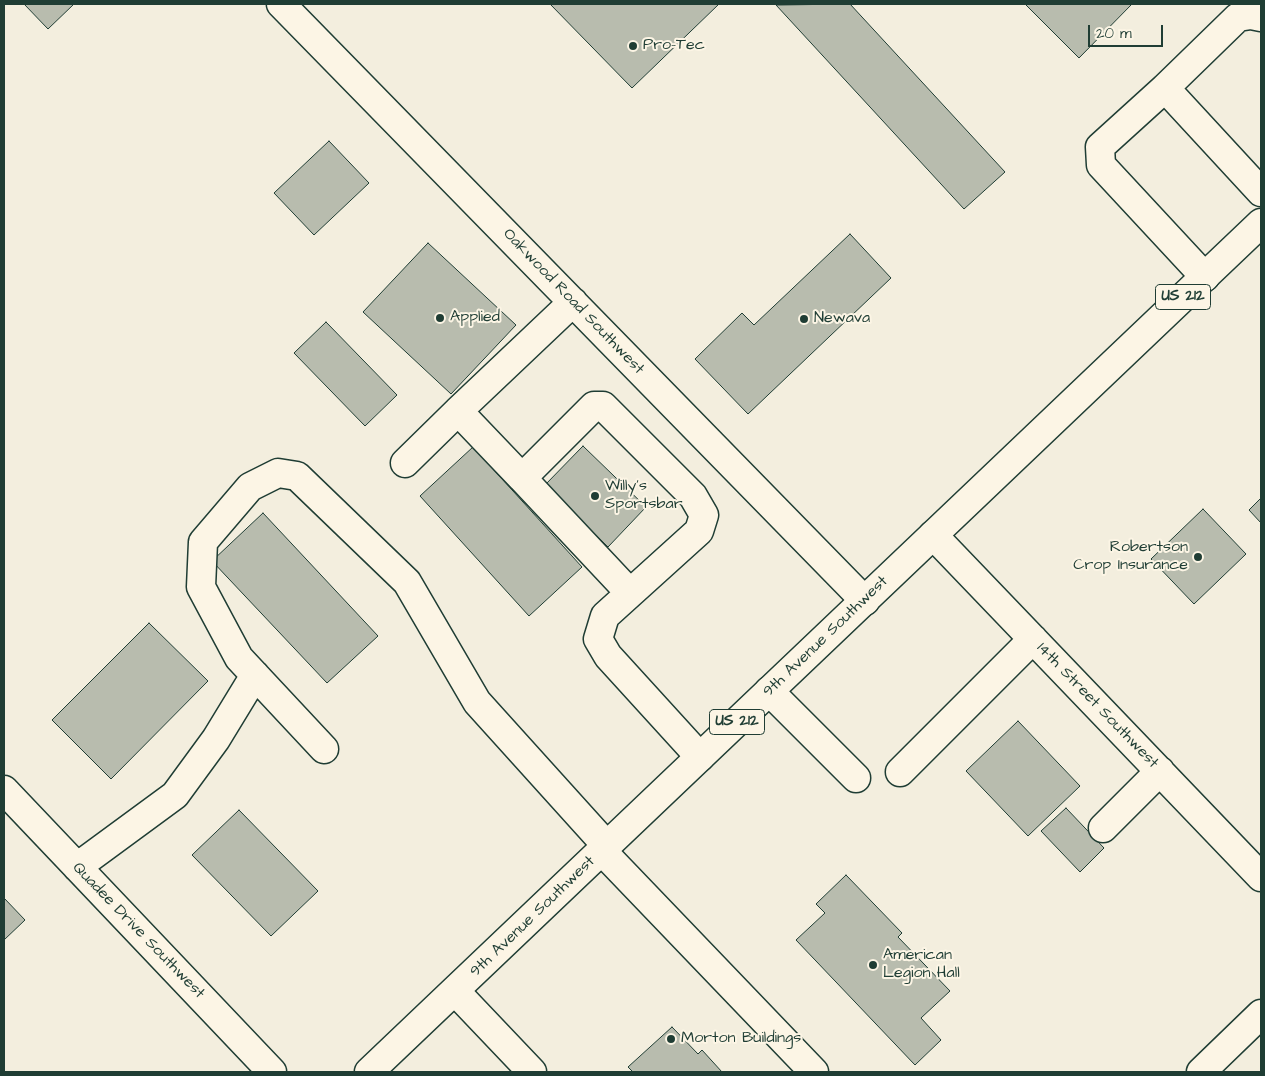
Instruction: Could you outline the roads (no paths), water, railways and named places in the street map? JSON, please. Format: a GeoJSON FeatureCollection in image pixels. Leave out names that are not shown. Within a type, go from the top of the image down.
{"type":"FeatureCollection","features":[{"type":"Feature","properties":{"kind":"street","name":"Oakwood Road Southwest"},"geometry":{"type":"LineString","coordinates":[[281,4],[865,601]]}},
{"type":"Feature","properties":{"kind":"street"},"geometry":{"type":"LineString","coordinates":[[1205,277],[1101,165],[1100,147],[1165,88],[1238,17],[1251,15],[1261,17]]}},
{"type":"Feature","properties":{"kind":"street"},"geometry":{"type":"LineString","coordinates":[[1165,88],[1261,192]]}},
{"type":"Feature","properties":{"kind":"street","name":"9th Avenue Southwest"},"geometry":{"type":"LineString","coordinates":[[370,1072],[1261,223]]}},
{"type":"Feature","properties":{"kind":"street"},"geometry":{"type":"LineString","coordinates":[[405,463],[573,302]]}},
{"type":"Feature","properties":{"kind":"street"},"geometry":{"type":"LineString","coordinates":[[522,478],[594,406],[603,406],[693,496],[704,515],[699,531],[605,616],[598,639],[608,656],[700,757]]}},
{"type":"Feature","properties":{"kind":"street"},"geometry":{"type":"LineString","coordinates":[[458,411],[630,594]]}},
{"type":"Feature","properties":{"kind":"street"},"geometry":{"type":"LineString","coordinates":[[324,749],[239,658],[201,587],[203,542],[250,487],[278,472],[297,476],[407,582],[477,702],[604,849],[814,1072]]}},
{"type":"Feature","properties":{"kind":"street","name":"14th Street Southwest"},"geometry":{"type":"LineString","coordinates":[[934,535],[1261,877]]}},
{"type":"Feature","properties":{"kind":"street"},"geometry":{"type":"LineString","coordinates":[[900,772],[1033,639]]}},
{"type":"Feature","properties":{"kind":"street"},"geometry":{"type":"LineString","coordinates":[[77,867],[174,795],[216,739],[255,675]]}},
{"type":"Feature","properties":{"kind":"street"},"geometry":{"type":"LineString","coordinates":[[769,691],[856,778]]}},
{"type":"Feature","properties":{"kind":"street"},"geometry":{"type":"LineString","coordinates":[[1103,828],[1160,771]]}},
{"type":"Feature","properties":{"kind":"street","name":"Quadee Drive Southwest"},"geometry":{"type":"LineString","coordinates":[[4,790],[272,1072]]}},
{"type":"Feature","properties":{"kind":"street"},"geometry":{"type":"LineString","coordinates":[[455,991],[532,1072]]}},
{"type":"Feature","properties":{"kind":"street"},"geometry":{"type":"LineString","coordinates":[[1201,1072],[1261,1014]]}},
{"type":"Feature","properties":{"kind":"place","name":"Pro-Tec"},"geometry":{"type":"Point","coordinates":[633,46]}},
{"type":"Feature","properties":{"kind":"place","name":"Applied"},"geometry":{"type":"Point","coordinates":[440,318]}},
{"type":"Feature","properties":{"kind":"place","name":"Newava"},"geometry":{"type":"Point","coordinates":[804,319]}},
{"type":"Feature","properties":{"kind":"place","name":"Willy's Sportsbar"},"geometry":{"type":"Point","coordinates":[595,496]}},
{"type":"Feature","properties":{"kind":"place","name":"Robertson Crop Insurance"},"geometry":{"type":"Point","coordinates":[1198,557]}},
{"type":"Feature","properties":{"kind":"place","name":"American Legion Hall"},"geometry":{"type":"Point","coordinates":[873,965]}},
{"type":"Feature","properties":{"kind":"place","name":"Morton Buildings"},"geometry":{"type":"Point","coordinates":[671,1039]}}]}
